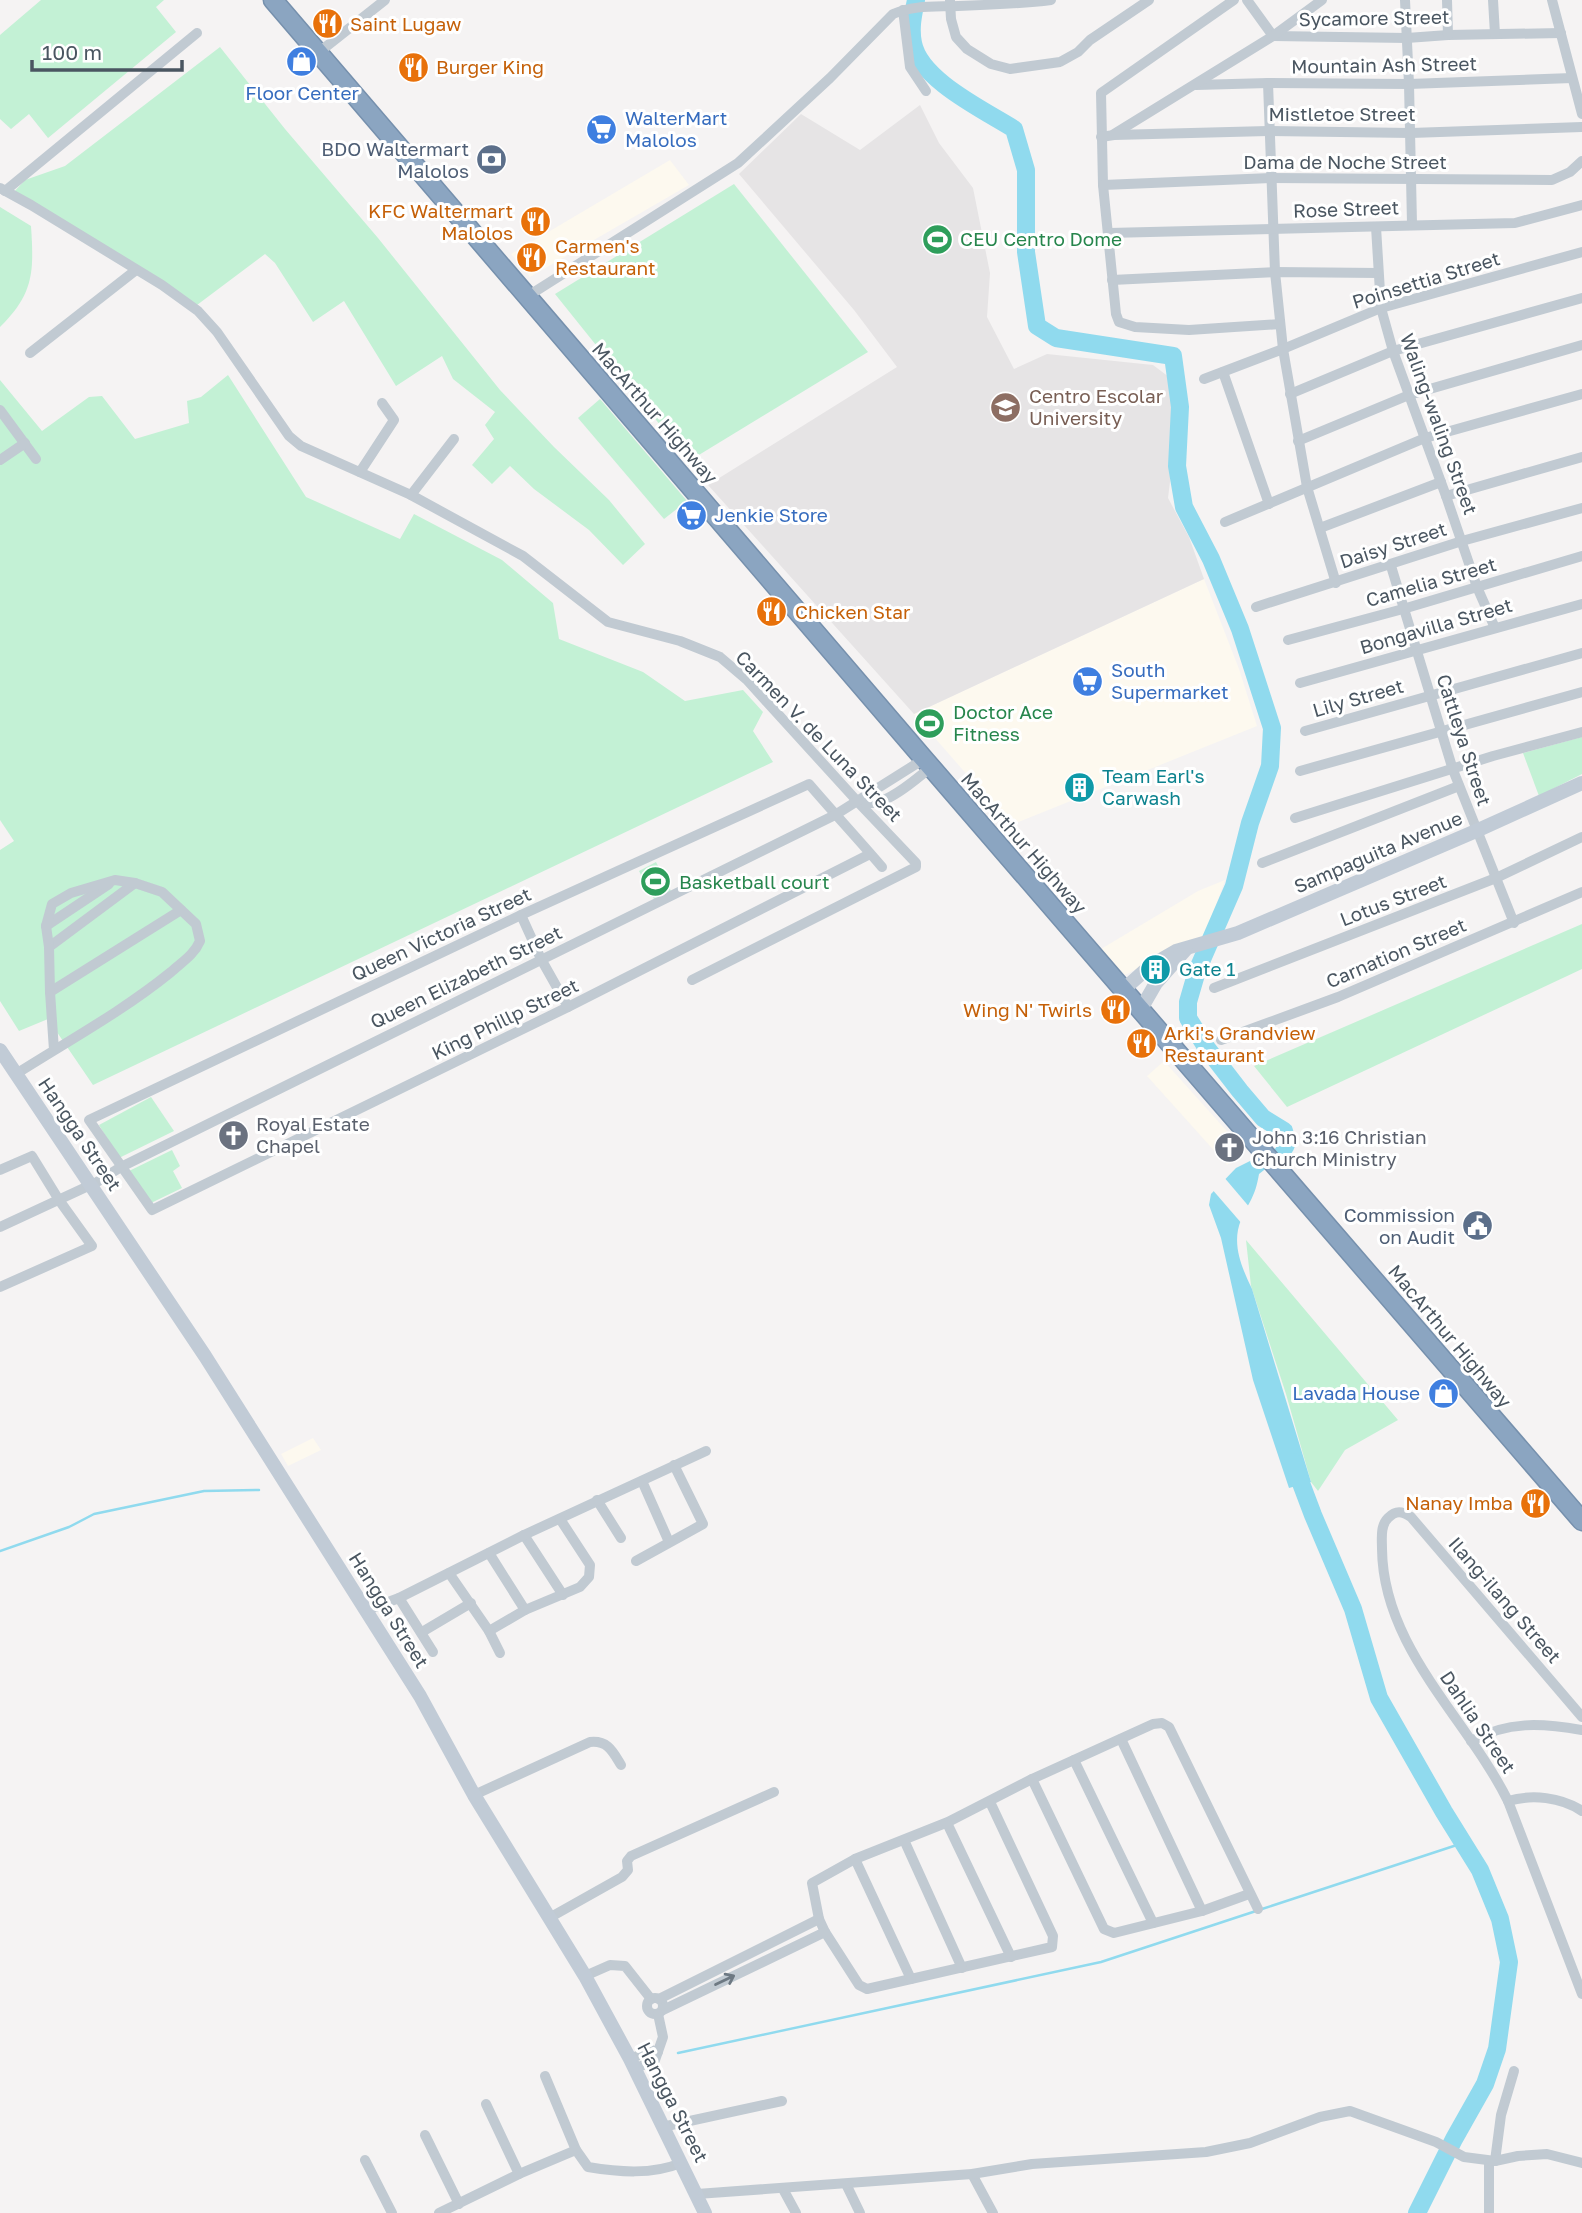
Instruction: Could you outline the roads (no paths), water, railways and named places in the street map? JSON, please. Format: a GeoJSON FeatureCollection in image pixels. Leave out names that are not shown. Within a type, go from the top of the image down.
{"type":"FeatureCollection","features":[{"type":"Feature","properties":{"kind":"highway","name":"MacArthur Highway"},"geometry":{"type":"LineString","coordinates":[[273,0],[1582,1521]]}},
{"type":"Feature","properties":{"kind":"street"},"geometry":{"type":"LineString","coordinates":[[318,53],[385,0]]}},
{"type":"Feature","properties":{"kind":"street"},"geometry":{"type":"LineString","coordinates":[[528,296],[738,163],[893,15],[905,9],[950,3],[1051,0]]}},
{"type":"Feature","properties":{"kind":"street"},"geometry":{"type":"LineString","coordinates":[[950,3],[956,37],[961,43],[991,64],[1010,68],[1060,62],[1149,0]]}},
{"type":"Feature","properties":{"kind":"street"},"geometry":{"type":"LineString","coordinates":[[1234,0],[1101,93],[1103,185],[1116,314],[1119,322],[1125,324],[1189,330],[1280,324]]}},
{"type":"Feature","properties":{"kind":"street"},"geometry":{"type":"LineString","coordinates":[[1247,0],[1272,36]]}},
{"type":"Feature","properties":{"kind":"street"},"geometry":{"type":"LineString","coordinates":[[1114,135],[1272,36],[1322,0]]}},
{"type":"Feature","properties":{"kind":"street"},"geometry":{"type":"LineString","coordinates":[[1405,0],[1412,224]]}},
{"type":"Feature","properties":{"kind":"street"},"geometry":{"type":"LineString","coordinates":[[1447,0],[1448,35]]}},
{"type":"Feature","properties":{"kind":"street"},"geometry":{"type":"LineString","coordinates":[[1493,0],[1495,34]]}},
{"type":"Feature","properties":{"kind":"street"},"geometry":{"type":"LineString","coordinates":[[1552,0],[1582,114]]}},
{"type":"Feature","properties":{"kind":"street"},"geometry":{"type":"LineString","coordinates":[[905,9],[910,67],[926,91]]}},
{"type":"Feature","properties":{"kind":"street"},"geometry":{"type":"LineString","coordinates":[[2,190],[197,33]]}},
{"type":"Feature","properties":{"kind":"street","name":"Sycamore Street"},"geometry":{"type":"LineString","coordinates":[[1272,36],[1407,38],[1561,33]]}},
{"type":"Feature","properties":{"kind":"street","name":"Mountain Ash Street"},"geometry":{"type":"LineString","coordinates":[[1196,85],[1409,84],[1572,78]]}},
{"type":"Feature","properties":{"kind":"street"},"geometry":{"type":"LineString","coordinates":[[1268,83],[1275,272],[1283,349],[1307,487],[1336,583]]}},
{"type":"Feature","properties":{"kind":"street","name":"Mistletoe Street"},"geometry":{"type":"LineString","coordinates":[[1101,137],[1268,131],[1411,133],[1582,127]]}},
{"type":"Feature","properties":{"kind":"street","name":"Dama de Noche Street"},"geometry":{"type":"LineString","coordinates":[[1103,185],[1271,178],[1552,180],[1570,172],[1582,161]]}},
{"type":"Feature","properties":{"kind":"street","name":"Carmen V. de Luna Street"},"geometry":{"type":"LineString","coordinates":[[2,190],[31,205],[198,311],[217,332],[289,436],[301,446],[411,495],[523,556],[608,622],[680,641],[720,657],[747,680],[916,863],[916,867],[692,980]]}},
{"type":"Feature","properties":{"kind":"street","name":"Rose Street"},"geometry":{"type":"LineString","coordinates":[[1109,233],[1515,223],[1582,205]]}},
{"type":"Feature","properties":{"kind":"street","name":"Waling-waling Street"},"geometry":{"type":"LineString","coordinates":[[1376,227],[1381,308],[1393,351],[1477,587],[1495,628]]}},
{"type":"Feature","properties":{"kind":"street","name":"Poinsettia Street"},"geometry":{"type":"LineString","coordinates":[[1204,379],[1381,308],[1582,252]]}},
{"type":"Feature","properties":{"kind":"street"},"geometry":{"type":"LineString","coordinates":[[30,353],[136,270]]}},
{"type":"Feature","properties":{"kind":"street"},"geometry":{"type":"LineString","coordinates":[[1112,280],[1275,272],[1378,273]]}},
{"type":"Feature","properties":{"kind":"street"},"geometry":{"type":"LineString","coordinates":[[1290,394],[1393,351],[1582,298]]}},
{"type":"Feature","properties":{"kind":"street"},"geometry":{"type":"LineString","coordinates":[[1298,441],[1409,395],[1582,345]]}},
{"type":"Feature","properties":{"kind":"street"},"geometry":{"type":"LineString","coordinates":[[1223,372],[1269,504]]}},
{"type":"Feature","properties":{"kind":"street"},"geometry":{"type":"LineString","coordinates":[[1226,522],[1425,438],[1582,394]]}},
{"type":"Feature","properties":{"kind":"street"},"geometry":{"type":"LineString","coordinates":[[360,472],[394,420],[382,403]]}},
{"type":"Feature","properties":{"kind":"street"},"geometry":{"type":"LineString","coordinates":[[0,411],[36,459]]}},
{"type":"Feature","properties":{"kind":"street"},"geometry":{"type":"LineString","coordinates":[[411,495],[454,439]]}},
{"type":"Feature","properties":{"kind":"street"},"geometry":{"type":"LineString","coordinates":[[0,460],[25,443]]}},
{"type":"Feature","properties":{"kind":"street"},"geometry":{"type":"LineString","coordinates":[[1446,496],[1582,457]]}},
{"type":"Feature","properties":{"kind":"street"},"geometry":{"type":"LineString","coordinates":[[1320,528],[1441,482]]}},
{"type":"Feature","properties":{"kind":"street","name":"Daisy Street"},"geometry":{"type":"LineString","coordinates":[[1256,607],[1391,566],[1462,541],[1582,508]]}},
{"type":"Feature","properties":{"kind":"street","name":"Camelia Street"},"geometry":{"type":"LineString","coordinates":[[1288,640],[1582,556]]}},
{"type":"Feature","properties":{"kind":"street","name":"Cattleya Street"},"geometry":{"type":"LineString","coordinates":[[1391,566],[1453,770],[1514,923]]}},
{"type":"Feature","properties":{"kind":"street","name":"Bongavilla Street"},"geometry":{"type":"LineString","coordinates":[[1300,683],[1582,604]]}},
{"type":"Feature","properties":{"kind":"street","name":"Lily Street"},"geometry":{"type":"LineString","coordinates":[[1305,731],[1582,653]]}},
{"type":"Feature","properties":{"kind":"street"},"geometry":{"type":"LineString","coordinates":[[1300,771],[1582,692]]}},
{"type":"Feature","properties":{"kind":"street"},"geometry":{"type":"LineString","coordinates":[[1295,818],[1453,770],[1493,755],[1582,732]]}},
{"type":"Feature","properties":{"kind":"street","name":"Queen Elizabeth Street"},"geometry":{"type":"LineString","coordinates":[[0,1227],[835,815],[894,778],[927,763]]}},
{"type":"Feature","properties":{"kind":"street","name":"Queen Elizabeth Street"},"geometry":{"type":"LineString","coordinates":[[857,801],[881,801],[902,789],[927,763]]}},
{"type":"Feature","properties":{"kind":"street"},"geometry":{"type":"LineString","coordinates":[[894,778],[902,789]]}},
{"type":"Feature","properties":{"kind":"street","name":"Sampaguita Avenue"},"geometry":{"type":"LineString","coordinates":[[1123,990],[1155,963],[1176,951],[1238,933],[1582,783]]}},
{"type":"Feature","properties":{"kind":"street","name":"Queen Victoria Street"},"geometry":{"type":"LineString","coordinates":[[121,1167],[89,1120],[521,915],[809,784],[835,815]]}},
{"type":"Feature","properties":{"kind":"street"},"geometry":{"type":"LineString","coordinates":[[1262,863],[1459,786]]}},
{"type":"Feature","properties":{"kind":"street"},"geometry":{"type":"LineString","coordinates":[[835,815],[881,867]]}},
{"type":"Feature","properties":{"kind":"street","name":"Lotus Street"},"geometry":{"type":"LineString","coordinates":[[1214,988],[1496,878],[1582,837]]}},
{"type":"Feature","properties":{"kind":"street","name":"King Phillp Street"},"geometry":{"type":"LineString","coordinates":[[121,1167],[152,1210],[568,1007],[870,854]]}},
{"type":"Feature","properties":{"kind":"street"},"geometry":{"type":"LineString","coordinates":[[46,926],[115,880]]}},
{"type":"Feature","properties":{"kind":"street"},"geometry":{"type":"LineString","coordinates":[[16,1074],[146,992],[195,952],[200,941],[195,924],[162,892],[115,880],[71,893],[52,904],[46,926],[54,1050]]}},
{"type":"Feature","properties":{"kind":"street"},"geometry":{"type":"LineString","coordinates":[[49,947],[135,883]]}},
{"type":"Feature","properties":{"kind":"street","name":"Carnation Street"},"geometry":{"type":"LineString","coordinates":[[1221,1040],[1338,998],[1582,892]]}},
{"type":"Feature","properties":{"kind":"street"},"geometry":{"type":"LineString","coordinates":[[50,992],[181,910]]}},
{"type":"Feature","properties":{"kind":"street"},"geometry":{"type":"LineString","coordinates":[[521,915],[541,959],[568,1007]]}},
{"type":"Feature","properties":{"kind":"street"},"geometry":{"type":"LineString","coordinates":[[1141,1009],[1157,983],[1190,946]]}},
{"type":"Feature","properties":{"kind":"street","name":"Hangga Street"},"geometry":{"type":"LineString","coordinates":[[0,1051],[205,1356],[420,1696],[474,1795],[585,1976],[632,2064],[705,2213]]}},
{"type":"Feature","properties":{"kind":"street"},"geometry":{"type":"LineString","coordinates":[[0,1170],[32,1156],[92,1246],[0,1287]]}},
{"type":"Feature","properties":{"kind":"street"},"geometry":{"type":"LineString","coordinates":[[367,1610],[399,1598],[597,1500],[706,1451]]}},
{"type":"Feature","properties":{"kind":"street"},"geometry":{"type":"LineString","coordinates":[[636,1560],[703,1524],[674,1465]]}},
{"type":"Feature","properties":{"kind":"street"},"geometry":{"type":"LineString","coordinates":[[642,1481],[668,1542]]}},
{"type":"Feature","properties":{"kind":"street"},"geometry":{"type":"LineString","coordinates":[[597,1500],[621,1538]]}},
{"type":"Feature","properties":{"kind":"street","name":"Ilang-ilang Street"},"geometry":{"type":"LineString","coordinates":[[1397,1512],[1404,1512],[1411,1517],[1582,1717]]}},
{"type":"Feature","properties":{"kind":"street","name":"Dahlia Street"},"geometry":{"type":"LineString","coordinates":[[1397,1512],[1383,1524],[1382,1538],[1382,1558],[1397,1621],[1415,1657],[1495,1776],[1508,1801],[1582,1994]]}},
{"type":"Feature","properties":{"kind":"street"},"geometry":{"type":"LineString","coordinates":[[489,1632],[525,1610],[580,1587],[589,1577],[591,1571],[587,1559],[560,1519]]}},
{"type":"Feature","properties":{"kind":"street"},"geometry":{"type":"LineString","coordinates":[[524,1535],[563,1595]]}},
{"type":"Feature","properties":{"kind":"street"},"geometry":{"type":"LineString","coordinates":[[489,1553],[525,1610]]}},
{"type":"Feature","properties":{"kind":"street"},"geometry":{"type":"LineString","coordinates":[[449,1573],[471,1603],[500,1653]]}},
{"type":"Feature","properties":{"kind":"street"},"geometry":{"type":"LineString","coordinates":[[399,1598],[433,1652]]}},
{"type":"Feature","properties":{"kind":"street"},"geometry":{"type":"LineString","coordinates":[[422,1632],[471,1603]]}},
{"type":"Feature","properties":{"kind":"street"},"geometry":{"type":"LineString","coordinates":[[990,1802],[1054,1936],[1052,1947],[867,1989],[859,1985],[819,1919],[812,1883],[855,1859],[947,1823],[1032,1779],[1153,1724],[1161,1723],[1169,1727],[1258,1909]]}},
{"type":"Feature","properties":{"kind":"street"},"geometry":{"type":"LineString","coordinates":[[1471,1741],[1495,1730],[1536,1724],[1582,1730]]}},
{"type":"Feature","properties":{"kind":"street"},"geometry":{"type":"LineString","coordinates":[[1121,1739],[1202,1911]]}},
{"type":"Feature","properties":{"kind":"street"},"geometry":{"type":"LineString","coordinates":[[474,1795],[590,1742],[608,1744],[621,1765]]}},
{"type":"Feature","properties":{"kind":"street"},"geometry":{"type":"LineString","coordinates":[[1074,1760],[1153,1923]]}},
{"type":"Feature","properties":{"kind":"street"},"geometry":{"type":"LineString","coordinates":[[1032,1779],[1104,1928],[1114,1933],[1202,1911],[1249,1894]]}},
{"type":"Feature","properties":{"kind":"street"},"geometry":{"type":"LineString","coordinates":[[549,1918],[622,1877],[628,1870],[627,1861],[631,1856],[774,1792]]}},
{"type":"Feature","properties":{"kind":"street"},"geometry":{"type":"LineString","coordinates":[[1508,1801],[1544,1798],[1562,1800],[1582,1811]]}},
{"type":"Feature","properties":{"kind":"street"},"geometry":{"type":"LineString","coordinates":[[947,1823],[1011,1957]]}},
{"type":"Feature","properties":{"kind":"street"},"geometry":{"type":"LineString","coordinates":[[904,1840],[962,1968]]}},
{"type":"Feature","properties":{"kind":"street"},"geometry":{"type":"LineString","coordinates":[[855,1859],[911,1979]]}},
{"type":"Feature","properties":{"kind":"street"},"geometry":{"type":"LineString","coordinates":[[658,2005],[819,1919]]}},
{"type":"Feature","properties":{"kind":"street"},"geometry":{"type":"LineString","coordinates":[[658,2005],[825,1932]]}},
{"type":"Feature","properties":{"kind":"street"},"geometry":{"type":"LineString","coordinates":[[585,1976],[610,1965],[625,1966],[658,2005],[663,2037],[658,2052],[654,2060],[632,2064]]}},
{"type":"Feature","properties":{"kind":"street"},"geometry":{"type":"LineString","coordinates":[[1489,2213],[1492,2161],[1501,2115],[1514,2071]]}},
{"type":"Feature","properties":{"kind":"street"},"geometry":{"type":"LineString","coordinates":[[545,2076],[576,2150],[587,2168],[663,2171],[681,2163]]}},
{"type":"Feature","properties":{"kind":"street"},"geometry":{"type":"LineString","coordinates":[[662,2127],[782,2101]]}},
{"type":"Feature","properties":{"kind":"street"},"geometry":{"type":"LineString","coordinates":[[486,2104],[520,2174]]}},
{"type":"Feature","properties":{"kind":"street"},"geometry":{"type":"LineString","coordinates":[[697,2194],[972,2175],[1032,2164],[1173,2156],[1229,2149],[1320,2117],[1350,2111],[1465,2157],[1492,2161],[1547,2154],[1582,2163]]}},
{"type":"Feature","properties":{"kind":"street"},"geometry":{"type":"LineString","coordinates":[[425,2135],[459,2204]]}},
{"type":"Feature","properties":{"kind":"street"},"geometry":{"type":"LineString","coordinates":[[439,2213],[576,2150]]}},
{"type":"Feature","properties":{"kind":"street"},"geometry":{"type":"LineString","coordinates":[[365,2160],[392,2213]]}},
{"type":"Feature","properties":{"kind":"street"},"geometry":{"type":"LineString","coordinates":[[972,2175],[993,2213]]}},
{"type":"Feature","properties":{"kind":"street"},"geometry":{"type":"LineString","coordinates":[[846,2184],[860,2213]]}},
{"type":"Feature","properties":{"kind":"street"},"geometry":{"type":"LineString","coordinates":[[783,2189],[796,2213]]}},
{"type":"Feature","properties":{"kind":"water"},"geometry":{"type":"Polygon","coordinates":[[[1283,1124],[1290,1140],[1288,1151],[1259,1174],[1254,1194],[1238,1229],[1237,1247],[1311,1482],[1289,1488],[1253,1380],[1221,1238],[1209,1205],[1211,1194],[1236,1168],[1280,1146],[1282,1137],[1276,1129],[1283,1124]]]}},
{"type":"Feature","properties":{"kind":"waterway"},"geometry":{"type":"LineString","coordinates":[[916,0],[912,27],[913,43],[918,57],[955,93],[1014,129],[1026,170],[1026,252],[1037,326],[1056,338],[1173,356],[1180,407],[1177,466],[1184,507],[1211,559],[1240,629],[1272,728],[1270,766],[1250,823],[1234,886],[1197,971],[1188,1002],[1188,1018],[1206,1047],[1240,1091],[1263,1118],[1284,1131],[1287,1142],[1285,1147]]}},
{"type":"Feature","properties":{"kind":"waterway"},"geometry":{"type":"LineString","coordinates":[[1293,1462],[1353,1609],[1379,1698],[1480,1870],[1500,1919],[1509,1962],[1497,2049],[1485,2084],[1417,2213]]}},
{"type":"Feature","properties":{"kind":"waterway"},"geometry":{"type":"LineString","coordinates":[[0,1551],[69,1527],[94,1514],[204,1491],[259,1490]]}},
{"type":"Feature","properties":{"kind":"waterway"},"geometry":{"type":"LineString","coordinates":[[1262,1909],[1463,1843]]}},
{"type":"Feature","properties":{"kind":"waterway"},"geometry":{"type":"LineString","coordinates":[[678,2053],[1101,1962],[1256,1911]]}},
{"type":"Feature","properties":{"kind":"place","name":"Saint Lugaw"},"geometry":{"type":"Point","coordinates":[327,24]}},
{"type":"Feature","properties":{"kind":"place","name":"Floor Center"},"geometry":{"type":"Point","coordinates":[302,62]}},
{"type":"Feature","properties":{"kind":"place","name":"Burger King"},"geometry":{"type":"Point","coordinates":[413,67]}},
{"type":"Feature","properties":{"kind":"place","name":"WalterMart Malolos"},"geometry":{"type":"Point","coordinates":[602,129]}},
{"type":"Feature","properties":{"kind":"place","name":"BDO Waltermart Malolos"},"geometry":{"type":"Point","coordinates":[492,160]}},
{"type":"Feature","properties":{"kind":"place","name":"KFC Waltermart Malolos"},"geometry":{"type":"Point","coordinates":[536,222]}},
{"type":"Feature","properties":{"kind":"place","name":"CEU Centro Dome"},"geometry":{"type":"Point","coordinates":[937,239]}},
{"type":"Feature","properties":{"kind":"place","name":"Carmen's Restaurant"},"geometry":{"type":"Point","coordinates":[532,257]}},
{"type":"Feature","properties":{"kind":"place","name":"Centro Escolar University"},"geometry":{"type":"Point","coordinates":[1006,407]}},
{"type":"Feature","properties":{"kind":"place","name":"Jenkie Store"},"geometry":{"type":"Point","coordinates":[691,515]}},
{"type":"Feature","properties":{"kind":"place","name":"Chicken Star"},"geometry":{"type":"Point","coordinates":[772,612]}},
{"type":"Feature","properties":{"kind":"place","name":"South Supermarket"},"geometry":{"type":"Point","coordinates":[1088,681]}},
{"type":"Feature","properties":{"kind":"place","name":"Doctor Ace Fitness"},"geometry":{"type":"Point","coordinates":[930,723]}},
{"type":"Feature","properties":{"kind":"place","name":"Team Earl's Carwash"},"geometry":{"type":"Point","coordinates":[1079,787]}},
{"type":"Feature","properties":{"kind":"place","name":"Basketball court"},"geometry":{"type":"Point","coordinates":[656,882]}},
{"type":"Feature","properties":{"kind":"place","name":"Gate 1"},"geometry":{"type":"Point","coordinates":[1156,969]}},
{"type":"Feature","properties":{"kind":"place","name":"Wing N' Twirls"},"geometry":{"type":"Point","coordinates":[1115,1010]}},
{"type":"Feature","properties":{"kind":"place","name":"Arki's Grandview Restaurant"},"geometry":{"type":"Point","coordinates":[1141,1044]}},
{"type":"Feature","properties":{"kind":"place","name":"Royal Estate Chapel"},"geometry":{"type":"Point","coordinates":[233,1135]}},
{"type":"Feature","properties":{"kind":"place","name":"John 3:16 Christian Church Ministry"},"geometry":{"type":"Point","coordinates":[1229,1148]}},
{"type":"Feature","properties":{"kind":"place","name":"Commission on Audit"},"geometry":{"type":"Point","coordinates":[1478,1226]}},
{"type":"Feature","properties":{"kind":"place","name":"Lavada House"},"geometry":{"type":"Point","coordinates":[1443,1393]}},
{"type":"Feature","properties":{"kind":"place","name":"Nanay Imba"},"geometry":{"type":"Point","coordinates":[1536,1503]}}]}
